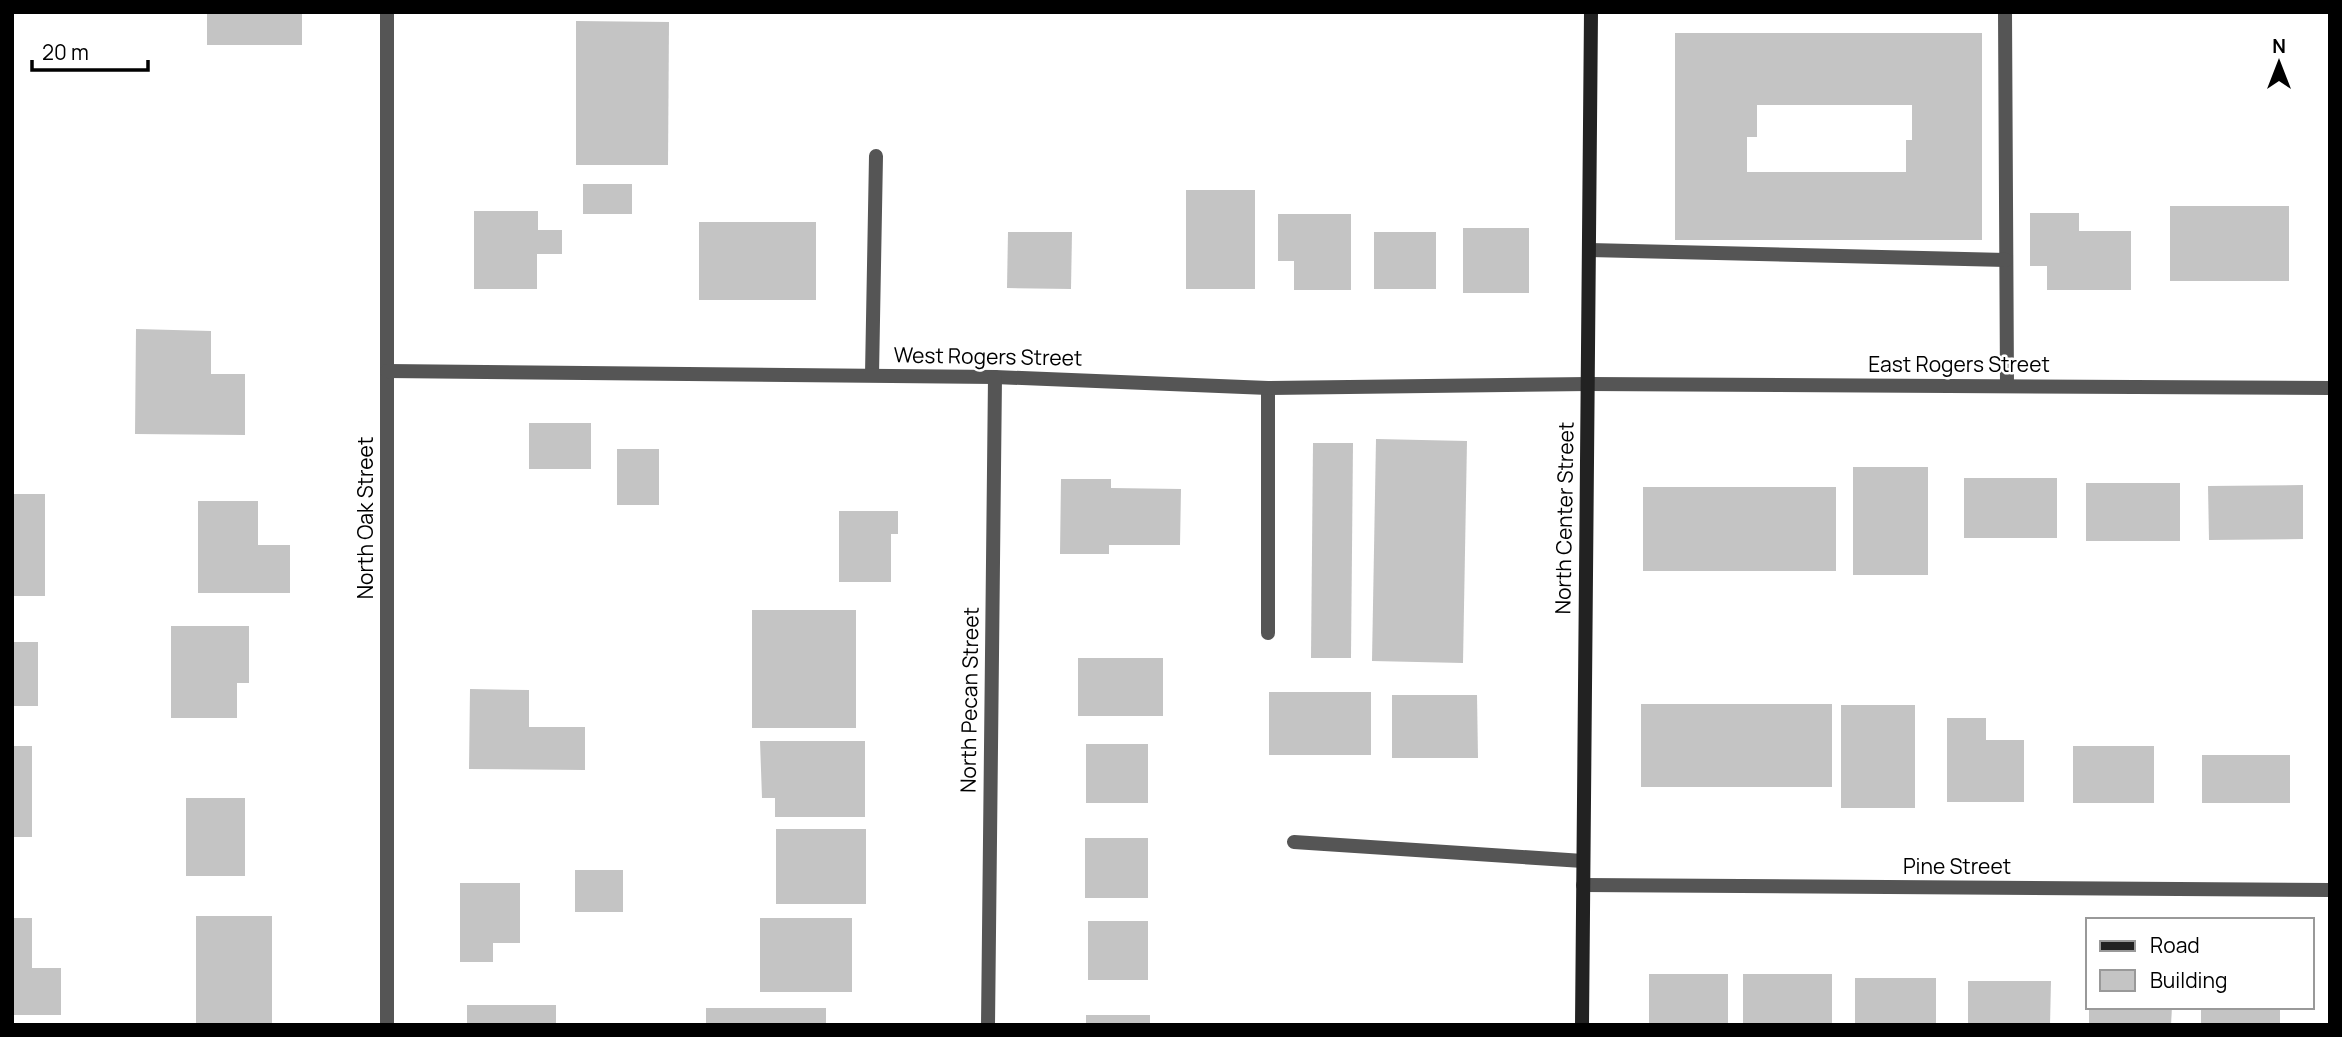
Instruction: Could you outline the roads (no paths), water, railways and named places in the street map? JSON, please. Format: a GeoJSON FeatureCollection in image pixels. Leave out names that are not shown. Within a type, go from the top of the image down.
{"type":"FeatureCollection","features":[{"type":"Feature","properties":{"kind":"main road","name":"North Center Street"},"geometry":{"type":"LineString","coordinates":[[1582,1025],[1591,12]]}},
{"type":"Feature","properties":{"kind":"street","name":"North Oak Street"},"geometry":{"type":"LineString","coordinates":[[387,12],[387,1025]]}},
{"type":"Feature","properties":{"kind":"street"},"geometry":{"type":"LineString","coordinates":[[2005,12],[2007,386]]}},
{"type":"Feature","properties":{"kind":"street"},"geometry":{"type":"LineString","coordinates":[[872,375],[876,156]]}},
{"type":"Feature","properties":{"kind":"street"},"geometry":{"type":"LineString","coordinates":[[1589,250],[2006,260]]}},
{"type":"Feature","properties":{"kind":"street","name":"West Rogers Street"},"geometry":{"type":"LineString","coordinates":[[387,371],[995,377],[1268,387],[1588,384]]}},
{"type":"Feature","properties":{"kind":"street","name":"North Pecan Street"},"geometry":{"type":"LineString","coordinates":[[988,1025],[995,377]]}},
{"type":"Feature","properties":{"kind":"street","name":"East Rogers Street"},"geometry":{"type":"LineString","coordinates":[[1588,384],[2330,388]]}},
{"type":"Feature","properties":{"kind":"street"},"geometry":{"type":"LineString","coordinates":[[1268,387],[1268,633]]}},
{"type":"Feature","properties":{"kind":"street"},"geometry":{"type":"LineString","coordinates":[[1294,842],[1583,861]]}},
{"type":"Feature","properties":{"kind":"street","name":"Pine Street"},"geometry":{"type":"LineString","coordinates":[[1583,885],[2330,890]]}}]}
